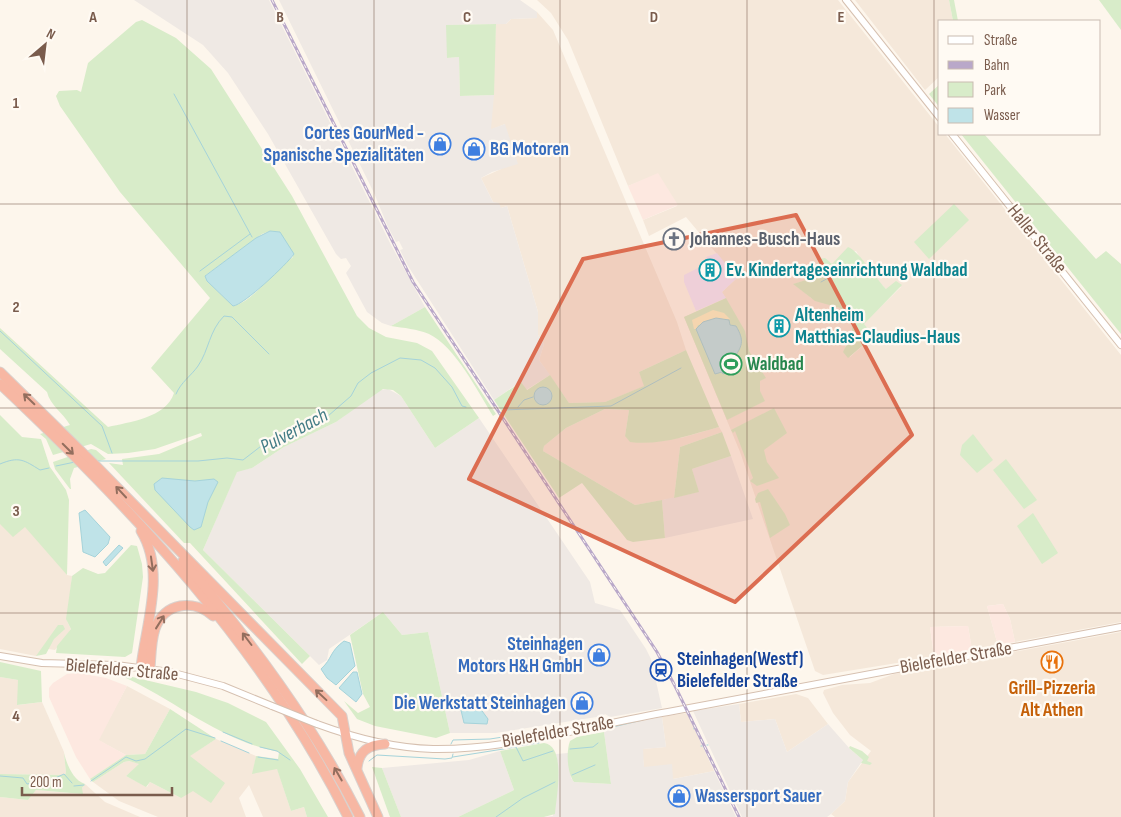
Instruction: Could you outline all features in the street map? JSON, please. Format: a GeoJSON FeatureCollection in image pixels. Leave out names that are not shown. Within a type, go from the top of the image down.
{"type":"FeatureCollection","features":[{"type":"Feature","properties":{"kind":"highway"},"geometry":{"type":"LineString","coordinates":[[0,372],[52,428],[337,710],[344,720],[349,752],[378,817]]}},
{"type":"Feature","properties":{"kind":"highway"},"geometry":{"type":"LineString","coordinates":[[0,384],[52,428]]}},
{"type":"Feature","properties":{"kind":"highway"},"geometry":{"type":"LineString","coordinates":[[93,468],[143,534],[154,570],[145,668]]}},
{"type":"Feature","properties":{"kind":"highway"},"geometry":{"type":"LineString","coordinates":[[123,506],[176,565],[228,629],[296,723],[348,817]]}},
{"type":"Feature","properties":{"kind":"highway"},"geometry":{"type":"LineString","coordinates":[[144,517],[230,618],[285,690],[322,745],[360,817]]}},
{"type":"Feature","properties":{"kind":"highway"},"geometry":{"type":"LineString","coordinates":[[145,668],[155,629],[162,616],[172,609],[184,605],[200,607],[228,629]]}},
{"type":"Feature","properties":{"kind":"highway"},"geometry":{"type":"LineString","coordinates":[[357,768],[360,756],[365,749],[371,745],[386,744]]}},
{"type":"Feature","properties":{"kind":"main road"},"geometry":{"type":"LineString","coordinates":[[846,0],[938,115]]}},
{"type":"Feature","properties":{"kind":"main road","name":"Haller Straße"},"geometry":{"type":"LineString","coordinates":[[953,135],[1121,345]]}},
{"type":"Feature","properties":{"kind":"main road","name":"Bielefelder Straße"},"geometry":{"type":"LineString","coordinates":[[0,656],[42,663],[145,668],[209,682],[346,734],[386,744],[435,749],[488,745],[1121,627]]}},
{"type":"Feature","properties":{"kind":"highlighted area"},"geometry":{"type":"Polygon","coordinates":[[[796,215],[912,435],[735,602],[469,479],[583,259],[796,215]]]}},
{"type":"Feature","properties":{"kind":"shaded area"},"geometry":{"type":"Polygon","coordinates":[[[134,0],[269,0],[391,245],[425,307],[391,326],[382,323],[367,312],[346,273],[351,266],[346,258],[341,259],[336,254],[268,134],[228,73],[203,45],[134,0]]]}},
{"type":"Feature","properties":{"kind":"shaded area"},"geometry":{"type":"Polygon","coordinates":[[[279,0],[520,0],[537,12],[537,18],[511,19],[506,24],[447,25],[447,58],[459,57],[460,96],[494,95],[491,129],[505,124],[518,164],[492,172],[481,178],[493,202],[499,203],[501,208],[507,206],[538,312],[538,335],[544,344],[539,360],[550,375],[526,390],[520,382],[494,400],[408,266],[400,250],[403,249],[399,241],[396,242],[388,227],[374,193],[279,0]]]}},
{"type":"Feature","properties":{"kind":"shaded area"},"geometry":{"type":"Polygon","coordinates":[[[537,0],[838,0],[938,125],[938,135],[946,135],[1121,355],[1121,622],[1015,642],[1010,619],[1003,604],[987,606],[997,642],[1001,644],[972,650],[968,626],[930,627],[934,657],[823,675],[815,671],[740,452],[684,317],[726,299],[722,292],[737,278],[686,217],[649,236],[643,220],[677,206],[658,174],[628,186],[568,40],[551,13],[537,0]],[[856,251],[844,254],[832,265],[830,262],[823,272],[818,272],[809,279],[794,284],[811,298],[840,308],[847,316],[852,325],[852,334],[845,347],[850,357],[874,336],[863,324],[901,287],[886,289],[867,269],[856,251]]]}},
{"type":"Feature","properties":{"kind":"shaded area"},"geometry":{"type":"Polygon","coordinates":[[[855,0],[949,0],[953,20],[938,20],[938,78],[925,90],[855,0]]]}},
{"type":"Feature","properties":{"kind":"shaded area"},"geometry":{"type":"Polygon","coordinates":[[[537,12],[553,30],[677,322],[686,350],[639,372],[645,386],[605,402],[569,403],[539,360],[544,344],[538,335],[538,312],[507,206],[501,208],[493,202],[481,178],[501,169],[505,124],[490,130],[496,24],[506,24],[511,19],[537,18],[537,12]]]}},
{"type":"Feature","properties":{"kind":"shaded area"},"geometry":{"type":"Polygon","coordinates":[[[658,173],[678,205],[643,220],[628,186],[658,173]]]}},
{"type":"Feature","properties":{"kind":"shaded area"},"geometry":{"type":"Polygon","coordinates":[[[717,253],[737,278],[722,292],[726,298],[696,311],[684,282],[684,275],[708,263],[706,257],[717,253]]]}},
{"type":"Feature","properties":{"kind":"shaded area"},"geometry":{"type":"Polygon","coordinates":[[[388,389],[401,396],[435,448],[479,418],[590,582],[595,603],[620,610],[646,649],[651,659],[662,708],[610,717],[605,714],[603,716],[496,733],[450,733],[428,632],[402,635],[383,612],[329,649],[327,660],[319,665],[203,550],[237,471],[252,468],[284,447],[336,422],[379,390],[388,389]]]}},
{"type":"Feature","properties":{"kind":"shaded area"},"geometry":{"type":"Polygon","coordinates":[[[605,409],[629,410],[625,436],[681,438],[719,427],[722,432],[680,447],[674,498],[635,505],[543,451],[544,446],[566,428],[605,409]]]}},
{"type":"Feature","properties":{"kind":"shaded area"},"geometry":{"type":"Polygon","coordinates":[[[731,456],[753,519],[665,538],[662,500],[698,492],[692,469],[731,456]]]}},
{"type":"Feature","properties":{"kind":"shaded area"},"geometry":{"type":"Polygon","coordinates":[[[26,507],[67,575],[72,576],[67,621],[71,629],[55,650],[48,649],[36,656],[0,649],[0,511],[26,507]]]}},
{"type":"Feature","properties":{"kind":"shaded area"},"geometry":{"type":"Polygon","coordinates":[[[1003,604],[1010,619],[1015,642],[1001,644],[997,642],[987,606],[1003,604]]]}},
{"type":"Feature","properties":{"kind":"shaded area"},"geometry":{"type":"Polygon","coordinates":[[[968,626],[972,650],[934,657],[930,627],[968,626]]]}},
{"type":"Feature","properties":{"kind":"shaded area"},"geometry":{"type":"Polygon","coordinates":[[[1121,632],[1121,817],[835,817],[831,814],[845,801],[848,782],[871,751],[850,735],[833,713],[823,693],[824,690],[842,685],[870,683],[894,674],[1121,632]]]}},
{"type":"Feature","properties":{"kind":"shaded area"},"geometry":{"type":"Polygon","coordinates":[[[79,673],[106,678],[127,686],[99,740],[126,755],[90,779],[76,757],[49,697],[49,688],[53,683],[67,674],[79,673]]]}},
{"type":"Feature","properties":{"kind":"shaded area"},"geometry":{"type":"Polygon","coordinates":[[[0,677],[18,680],[18,705],[42,702],[64,752],[66,773],[64,775],[0,774],[0,677]]]}},
{"type":"Feature","properties":{"kind":"shaded area"},"geometry":{"type":"Polygon","coordinates":[[[127,686],[170,709],[145,754],[126,755],[98,740],[127,686]]]}},
{"type":"Feature","properties":{"kind":"shaded area"},"geometry":{"type":"Polygon","coordinates":[[[796,694],[808,698],[828,724],[787,752],[775,719],[741,722],[739,704],[796,694]]]}},
{"type":"Feature","properties":{"kind":"shaded area"},"geometry":{"type":"Polygon","coordinates":[[[739,704],[741,722],[775,719],[787,752],[828,724],[850,749],[863,760],[848,782],[845,801],[827,817],[742,817],[693,711],[739,704]]]}},
{"type":"Feature","properties":{"kind":"shaded area"},"geometry":{"type":"Polygon","coordinates":[[[687,713],[714,771],[673,779],[644,767],[642,749],[666,747],[662,717],[687,713]]]}},
{"type":"Feature","properties":{"kind":"shaded area"},"geometry":{"type":"Polygon","coordinates":[[[662,717],[666,747],[643,749],[644,767],[672,764],[673,779],[714,771],[736,817],[544,817],[553,816],[558,766],[556,754],[568,753],[571,778],[574,782],[611,784],[604,732],[618,726],[662,717]]]}},
{"type":"Feature","properties":{"kind":"shaded area"},"geometry":{"type":"Polygon","coordinates":[[[216,739],[256,756],[253,773],[277,768],[291,811],[304,807],[307,817],[263,817],[249,785],[239,798],[246,817],[158,817],[119,801],[93,782],[124,762],[129,761],[140,764],[126,776],[147,787],[150,782],[181,798],[189,756],[216,739]]]}},
{"type":"Feature","properties":{"kind":"shaded area"},"geometry":{"type":"Polygon","coordinates":[[[500,751],[514,790],[458,817],[401,817],[382,768],[469,760],[500,751]]]}},
{"type":"Feature","properties":{"kind":"shaded area"},"geometry":{"type":"Polygon","coordinates":[[[85,784],[105,802],[140,817],[0,817],[0,797],[28,800],[36,790],[82,794],[82,788],[85,784]]]}},
{"type":"Feature","properties":{"kind":"green space"},"geometry":{"type":"Polygon","coordinates":[[[949,0],[954,0],[958,20],[953,20],[949,0]]]}},
{"type":"Feature","properties":{"kind":"green space"},"geometry":{"type":"Polygon","coordinates":[[[1099,0],[1121,0],[1121,30],[1099,0]]]}},
{"type":"Feature","properties":{"kind":"green space"},"geometry":{"type":"Polygon","coordinates":[[[142,20],[176,38],[211,69],[292,196],[357,316],[369,328],[386,337],[417,343],[432,351],[479,418],[435,448],[401,396],[393,390],[383,389],[336,422],[284,447],[252,468],[237,472],[203,550],[310,656],[302,664],[190,543],[184,543],[109,463],[123,465],[122,459],[159,454],[202,436],[201,433],[155,449],[108,454],[91,444],[53,455],[46,439],[40,434],[70,425],[51,401],[47,392],[0,349],[0,328],[108,427],[146,418],[163,408],[170,401],[174,393],[151,368],[210,298],[120,192],[60,106],[56,96],[59,91],[77,90],[81,92],[88,63],[136,22],[142,20]],[[270,231],[262,234],[206,275],[207,281],[233,306],[241,303],[256,292],[293,257],[280,232],[270,231]]]}},
{"type":"Feature","properties":{"kind":"green space"},"geometry":{"type":"Polygon","coordinates":[[[496,24],[494,95],[460,96],[459,57],[447,58],[446,25],[496,24]]]}},
{"type":"Feature","properties":{"kind":"green space"},"geometry":{"type":"Polygon","coordinates":[[[938,86],[938,105],[929,94],[938,86]]]}},
{"type":"Feature","properties":{"kind":"green space"},"geometry":{"type":"Polygon","coordinates":[[[962,135],[985,135],[1096,259],[1106,251],[1121,264],[1121,334],[962,135]]]}},
{"type":"Feature","properties":{"kind":"green space"},"geometry":{"type":"Polygon","coordinates":[[[954,204],[969,220],[929,259],[914,242],[954,204]]]}},
{"type":"Feature","properties":{"kind":"green space"},"geometry":{"type":"Polygon","coordinates":[[[848,247],[862,259],[886,289],[896,281],[902,285],[864,324],[874,336],[848,358],[843,352],[852,334],[852,325],[846,316],[840,308],[815,301],[793,284],[809,279],[818,272],[823,272],[818,266],[819,259],[825,258],[832,264],[848,247]]]}},
{"type":"Feature","properties":{"kind":"green space","name":"Waldbad"},"geometry":{"type":"Polygon","coordinates":[[[726,298],[745,331],[749,351],[766,378],[760,381],[760,391],[765,401],[727,420],[684,317],[726,298]]]}},
{"type":"Feature","properties":{"kind":"green space"},"geometry":{"type":"Polygon","coordinates":[[[425,307],[496,414],[493,416],[465,370],[448,348],[439,340],[420,331],[391,326],[425,307]]]}},
{"type":"Feature","properties":{"kind":"green space"},"geometry":{"type":"Polygon","coordinates":[[[686,350],[719,427],[664,441],[630,442],[625,436],[629,410],[605,409],[566,428],[544,446],[543,451],[635,505],[662,500],[665,538],[633,542],[627,540],[582,483],[559,498],[494,400],[521,382],[527,390],[550,375],[569,403],[605,402],[644,386],[639,372],[686,350]]]}},
{"type":"Feature","properties":{"kind":"green space"},"geometry":{"type":"Polygon","coordinates":[[[774,408],[787,433],[764,450],[767,462],[779,478],[757,486],[750,481],[753,478],[735,431],[733,433],[731,430],[774,408]]]}},
{"type":"Feature","properties":{"kind":"green space"},"geometry":{"type":"Polygon","coordinates":[[[0,415],[22,437],[41,439],[50,467],[66,490],[69,500],[67,575],[25,527],[13,537],[0,524],[0,415]]]}},
{"type":"Feature","properties":{"kind":"green space"},"geometry":{"type":"Polygon","coordinates":[[[722,432],[731,456],[692,469],[699,492],[674,498],[680,447],[722,432]]]}},
{"type":"Feature","properties":{"kind":"green space"},"geometry":{"type":"Polygon","coordinates":[[[973,434],[993,460],[977,473],[960,455],[962,445],[973,434]]]}},
{"type":"Feature","properties":{"kind":"green space"},"geometry":{"type":"Polygon","coordinates":[[[91,449],[96,450],[106,459],[74,468],[70,479],[70,489],[55,469],[53,462],[91,449]]]}},
{"type":"Feature","properties":{"kind":"green space"},"geometry":{"type":"Polygon","coordinates":[[[1006,459],[1037,500],[1024,509],[993,470],[1006,459]]]}},
{"type":"Feature","properties":{"kind":"green space"},"geometry":{"type":"Polygon","coordinates":[[[768,489],[790,525],[770,538],[760,502],[756,503],[755,499],[758,493],[768,489]]]}},
{"type":"Feature","properties":{"kind":"green space"},"geometry":{"type":"Polygon","coordinates":[[[1033,513],[1058,553],[1042,564],[1017,526],[1033,513]]]}},
{"type":"Feature","properties":{"kind":"green space"},"geometry":{"type":"Polygon","coordinates":[[[131,545],[137,546],[143,577],[132,653],[125,657],[56,653],[57,646],[71,629],[66,619],[72,576],[83,568],[98,574],[105,573],[131,545]]]}},
{"type":"Feature","properties":{"kind":"green space"},"geometry":{"type":"Polygon","coordinates":[[[383,612],[402,635],[428,632],[450,733],[436,738],[375,726],[357,719],[344,701],[358,713],[370,707],[363,694],[350,635],[383,612]]]}},
{"type":"Feature","properties":{"kind":"green space"},"geometry":{"type":"Polygon","coordinates":[[[58,625],[63,625],[65,629],[54,639],[46,654],[36,656],[58,625]]]}},
{"type":"Feature","properties":{"kind":"green space"},"geometry":{"type":"Polygon","coordinates":[[[0,662],[41,671],[42,702],[17,705],[18,680],[0,677],[0,662]]]}},
{"type":"Feature","properties":{"kind":"green space"},"geometry":{"type":"Polygon","coordinates":[[[124,675],[196,692],[228,703],[266,722],[300,769],[328,817],[307,817],[304,807],[291,811],[277,769],[252,774],[256,756],[278,759],[279,752],[258,747],[218,730],[124,677],[124,675]]]}},
{"type":"Feature","properties":{"kind":"green space"},"geometry":{"type":"Polygon","coordinates":[[[170,709],[216,739],[190,756],[225,783],[211,803],[193,791],[181,798],[150,782],[146,787],[126,776],[139,764],[129,761],[124,762],[93,782],[90,779],[126,755],[145,754],[170,709]]]}},
{"type":"Feature","properties":{"kind":"green space"},"geometry":{"type":"Polygon","coordinates":[[[604,732],[611,784],[574,782],[568,762],[570,741],[577,737],[604,732]]]}},
{"type":"Feature","properties":{"kind":"green space"},"geometry":{"type":"Polygon","coordinates":[[[544,743],[551,746],[556,753],[558,763],[559,774],[555,814],[544,817],[458,817],[514,790],[500,751],[544,743]]]}},
{"type":"Feature","properties":{"kind":"green space"},"geometry":{"type":"Polygon","coordinates":[[[850,746],[862,751],[869,757],[867,761],[872,763],[870,765],[861,763],[863,760],[849,748],[850,746]]]}},
{"type":"Feature","properties":{"kind":"green space"},"geometry":{"type":"Polygon","coordinates":[[[64,753],[74,776],[85,784],[82,788],[83,794],[36,790],[28,800],[0,797],[0,774],[64,775],[66,773],[64,753]]]}},
{"type":"Feature","properties":{"kind":"green space"},"geometry":{"type":"Polygon","coordinates":[[[372,767],[382,768],[401,817],[390,817],[372,767]]]}},
{"type":"Feature","properties":{"kind":"sand"},"geometry":{"type":"Polygon","coordinates":[[[713,310],[724,313],[730,319],[698,325],[694,329],[692,320],[713,310]]]}},
{"type":"Feature","properties":{"kind":"water"},"geometry":{"type":"Polygon","coordinates":[[[270,231],[280,232],[294,254],[275,275],[246,299],[233,306],[207,281],[205,276],[256,238],[270,231]]]}},
{"type":"Feature","properties":{"kind":"water"},"geometry":{"type":"Polygon","coordinates":[[[716,318],[729,320],[730,325],[736,326],[741,336],[739,351],[733,359],[725,356],[731,370],[723,374],[722,372],[715,374],[696,329],[703,322],[716,318]]]}},
{"type":"Feature","properties":{"kind":"water"},"geometry":{"type":"Polygon","coordinates":[[[543,387],[549,390],[552,396],[549,402],[543,405],[537,402],[534,396],[537,390],[543,387]]]}},
{"type":"Feature","properties":{"kind":"water"},"geometry":{"type":"Polygon","coordinates":[[[162,478],[195,481],[214,479],[218,482],[208,502],[201,527],[194,530],[190,527],[155,490],[154,484],[162,478]]]}},
{"type":"Feature","properties":{"kind":"water"},"geometry":{"type":"Polygon","coordinates":[[[85,510],[110,537],[108,544],[95,557],[83,552],[79,513],[85,510]]]}},
{"type":"Feature","properties":{"kind":"water"},"geometry":{"type":"Polygon","coordinates":[[[119,545],[123,548],[106,566],[103,562],[119,545]]]}},
{"type":"Feature","properties":{"kind":"water"},"geometry":{"type":"Polygon","coordinates":[[[344,641],[350,643],[355,666],[336,685],[327,678],[321,669],[328,662],[336,648],[344,641]]]}},
{"type":"Feature","properties":{"kind":"water"},"geometry":{"type":"Polygon","coordinates":[[[353,672],[357,672],[362,694],[356,702],[339,688],[353,672]]]}},
{"type":"Feature","properties":{"kind":"water"},"geometry":{"type":"Polygon","coordinates":[[[474,700],[488,719],[487,724],[464,723],[460,706],[474,700]]]}},
{"type":"Feature","properties":{"kind":"waterway"},"geometry":{"type":"LineString","coordinates":[[174,94],[252,237]]}},
{"type":"Feature","properties":{"kind":"waterway"},"geometry":{"type":"LineString","coordinates":[[200,271],[250,234]]}},
{"type":"Feature","properties":{"kind":"waterway"},"geometry":{"type":"LineString","coordinates":[[835,277],[841,277],[848,269],[861,268]]}},
{"type":"Feature","properties":{"kind":"waterway","name":"Pulverbach"},"geometry":{"type":"LineString","coordinates":[[821,282],[830,277]]}},
{"type":"Feature","properties":{"kind":"waterway"},"geometry":{"type":"LineString","coordinates":[[176,394],[198,366],[215,328],[224,316],[232,317],[269,354]]}},
{"type":"Feature","properties":{"kind":"waterway"},"geometry":{"type":"LineString","coordinates":[[0,331],[102,426],[112,453]]}},
{"type":"Feature","properties":{"kind":"waterway","name":"Pulverbach"},"geometry":{"type":"LineString","coordinates":[[97,461],[198,461],[227,458],[243,460],[269,440],[279,440],[328,416],[351,396],[358,383],[371,373],[400,358],[421,360],[435,368],[452,387],[462,406],[466,407]]}},
{"type":"Feature","properties":{"kind":"waterway","name":"Pulverbach"},"geometry":{"type":"LineString","coordinates":[[503,410],[611,406],[681,368]]}},
{"type":"Feature","properties":{"kind":"waterway"},"geometry":{"type":"LineString","coordinates":[[518,407],[524,400],[533,397]]}},
{"type":"Feature","properties":{"kind":"waterway","name":"Pulverbach"},"geometry":{"type":"LineString","coordinates":[[0,464],[12,460],[21,460],[40,470],[49,468]]}},
{"type":"Feature","properties":{"kind":"waterway","name":"Pulverbach"},"geometry":{"type":"LineString","coordinates":[[56,466],[75,462]]}},
{"type":"Feature","properties":{"kind":"waterway"},"geometry":{"type":"LineString","coordinates":[[573,725],[603,719]]}},
{"type":"Feature","properties":{"kind":"waterway"},"geometry":{"type":"LineString","coordinates":[[600,730],[643,720]]}},
{"type":"Feature","properties":{"kind":"waterway"},"geometry":{"type":"LineString","coordinates":[[91,781],[126,757],[136,761],[145,759],[186,729],[215,738]]}},
{"type":"Feature","properties":{"kind":"waterway"},"geometry":{"type":"LineString","coordinates":[[451,744],[453,740],[490,739],[541,731]]}},
{"type":"Feature","properties":{"kind":"waterway"},"geometry":{"type":"LineString","coordinates":[[223,732],[252,744]]}},
{"type":"Feature","properties":{"kind":"waterway"},"geometry":{"type":"LineString","coordinates":[[221,741],[249,753]]}},
{"type":"Feature","properties":{"kind":"waterway"},"geometry":{"type":"LineString","coordinates":[[517,746],[539,743]]}},
{"type":"Feature","properties":{"kind":"waterway"},"geometry":{"type":"LineString","coordinates":[[570,749],[593,747],[598,743]]}},
{"type":"Feature","properties":{"kind":"waterway"},"geometry":{"type":"LineString","coordinates":[[260,747],[277,751],[290,760]]}},
{"type":"Feature","properties":{"kind":"waterway"},"geometry":{"type":"LineString","coordinates":[[453,757],[516,747],[523,761],[553,751]]}},
{"type":"Feature","properties":{"kind":"waterway"},"geometry":{"type":"LineString","coordinates":[[369,761],[377,755],[445,759],[452,758],[453,754]]}},
{"type":"Feature","properties":{"kind":"waterway"},"geometry":{"type":"LineString","coordinates":[[258,757],[278,760]]}},
{"type":"Feature","properties":{"kind":"waterway"},"geometry":{"type":"LineString","coordinates":[[572,775],[595,765]]}},
{"type":"Feature","properties":{"kind":"waterway"},"geometry":{"type":"LineString","coordinates":[[0,776],[23,778],[27,784],[51,780],[64,774],[72,783]]}},
{"type":"Feature","properties":{"kind":"waterway"},"geometry":{"type":"LineString","coordinates":[[496,817],[523,798],[555,782]]}},
{"type":"Feature","properties":{"kind":"waterway"},"geometry":{"type":"LineString","coordinates":[[74,786],[84,785]]}},
{"type":"Feature","properties":{"kind":"railway"},"geometry":{"type":"LineString","coordinates":[[272,0],[413,282],[657,652],[739,817]]}},
{"type":"Feature","properties":{"kind":"place","name":"Cortes GourMed - Spanische Spezialitäten"},"geometry":{"type":"Point","coordinates":[440,144]}},
{"type":"Feature","properties":{"kind":"place","name":"BG Motoren"},"geometry":{"type":"Point","coordinates":[474,149]}},
{"type":"Feature","properties":{"kind":"place","name":"Johannes-Busch-Haus"},"geometry":{"type":"Point","coordinates":[674,239]}},
{"type":"Feature","properties":{"kind":"place","name":"Ev. Kindertageseinrichtung Waldbad"},"geometry":{"type":"Point","coordinates":[710,270]}},
{"type":"Feature","properties":{"kind":"place","name":"Altenheim Matthias-Claudius-Haus"},"geometry":{"type":"Point","coordinates":[779,326]}},
{"type":"Feature","properties":{"kind":"place","name":"Waldbad"},"geometry":{"type":"Point","coordinates":[731,364]}},
{"type":"Feature","properties":{"kind":"place","name":"Steinhagen Motors H&H GmbH"},"geometry":{"type":"Point","coordinates":[599,655]}},
{"type":"Feature","properties":{"kind":"place","name":"Grill-Pizzeria Alt Athen"},"geometry":{"type":"Point","coordinates":[1052,662]}},
{"type":"Feature","properties":{"kind":"place","name":"Steinhagen(Westf) Bielefelder Straße"},"geometry":{"type":"Point","coordinates":[661,670]}},
{"type":"Feature","properties":{"kind":"place","name":"Die Werkstatt Steinhagen"},"geometry":{"type":"Point","coordinates":[582,703]}},
{"type":"Feature","properties":{"kind":"place","name":"Wassersport Sauer"},"geometry":{"type":"Point","coordinates":[679,796]}}]}
